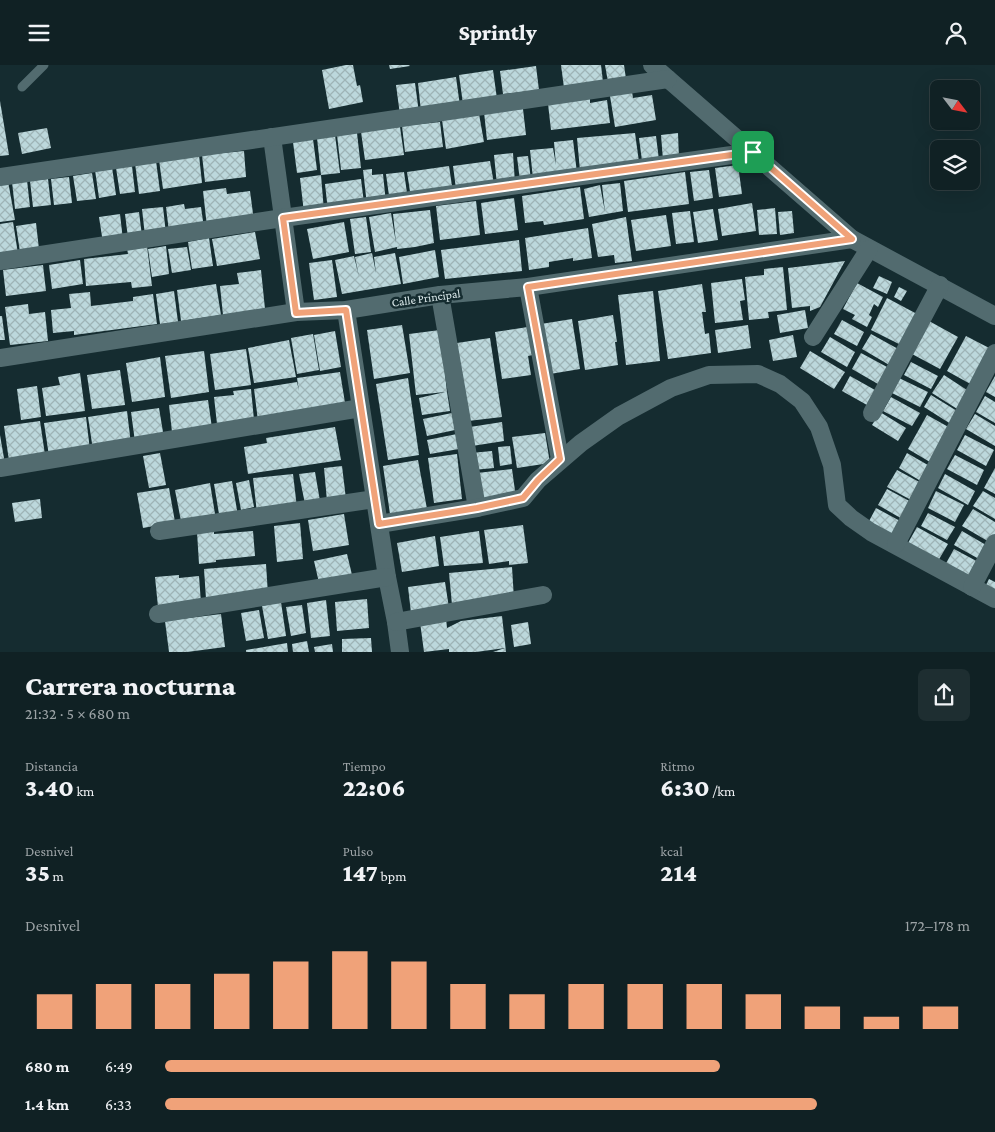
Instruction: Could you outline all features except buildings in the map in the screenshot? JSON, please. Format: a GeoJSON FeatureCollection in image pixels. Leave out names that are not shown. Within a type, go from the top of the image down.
{"type":"FeatureCollection","features":[{"type":"Feature","properties":{"kind":"street"},"geometry":{"type":"LineString","coordinates":[[652,65],[852,239],[995,316]]}},
{"type":"Feature","properties":{"kind":"street"},"geometry":{"type":"LineString","coordinates":[[0,177],[668,79]]}},
{"type":"Feature","properties":{"kind":"street"},"geometry":{"type":"LineString","coordinates":[[272,137],[296,313]]}},
{"type":"Feature","properties":{"kind":"street"},"geometry":{"type":"LineString","coordinates":[[0,261],[283,218],[753,152]]}},
{"type":"Feature","properties":{"kind":"street","name":"Calle Principal"},"geometry":{"type":"LineString","coordinates":[[0,359],[296,313],[346,310],[440,295],[528,287],[852,239]]}},
{"type":"Feature","properties":{"kind":"street"},"geometry":{"type":"LineString","coordinates":[[813,337],[869,249]]}},
{"type":"Feature","properties":{"kind":"street"},"geometry":{"type":"LineString","coordinates":[[872,413],[940,285]]}},
{"type":"Feature","properties":{"kind":"street"},"geometry":{"type":"LineString","coordinates":[[528,287],[560,459]]}},
{"type":"Feature","properties":{"kind":"street"},"geometry":{"type":"LineString","coordinates":[[440,295],[477,508]]}},
{"type":"Feature","properties":{"kind":"street"},"geometry":{"type":"LineString","coordinates":[[346,310],[400,652]]}},
{"type":"Feature","properties":{"kind":"street"},"geometry":{"type":"LineString","coordinates":[[896,544],[995,353]]}},
{"type":"Feature","properties":{"kind":"street"},"geometry":{"type":"LineString","coordinates":[[379,524],[477,508],[523,498],[538,480],[560,459],[619,416],[671,388],[709,375],[758,374],[780,384],[802,401],[819,427],[832,465],[837,505],[851,518],[872,531],[995,599]]}},
{"type":"Feature","properties":{"kind":"street"},"geometry":{"type":"LineString","coordinates":[[0,468],[361,408]]}},
{"type":"Feature","properties":{"kind":"street"},"geometry":{"type":"LineString","coordinates":[[158,531],[375,499]]}},
{"type":"Feature","properties":{"kind":"street"},"geometry":{"type":"LineString","coordinates":[[972,587],[995,543]]}},
{"type":"Feature","properties":{"kind":"street"},"geometry":{"type":"LineString","coordinates":[[158,614],[387,577]]}},
{"type":"Feature","properties":{"kind":"street"},"geometry":{"type":"LineString","coordinates":[[396,622],[543,595]]}},
{"type":"Feature","properties":{"kind":"lane"},"geometry":{"type":"LineString","coordinates":[[22,87],[44,65]]}},
{"type":"Feature","properties":{"kind":"route"},"geometry":{"type":"LineString","coordinates":[[753,152],[852,239],[528,287],[560,459],[538,480],[523,498],[477,508],[379,524],[346,310],[296,313],[283,218],[753,152]]}}]}
